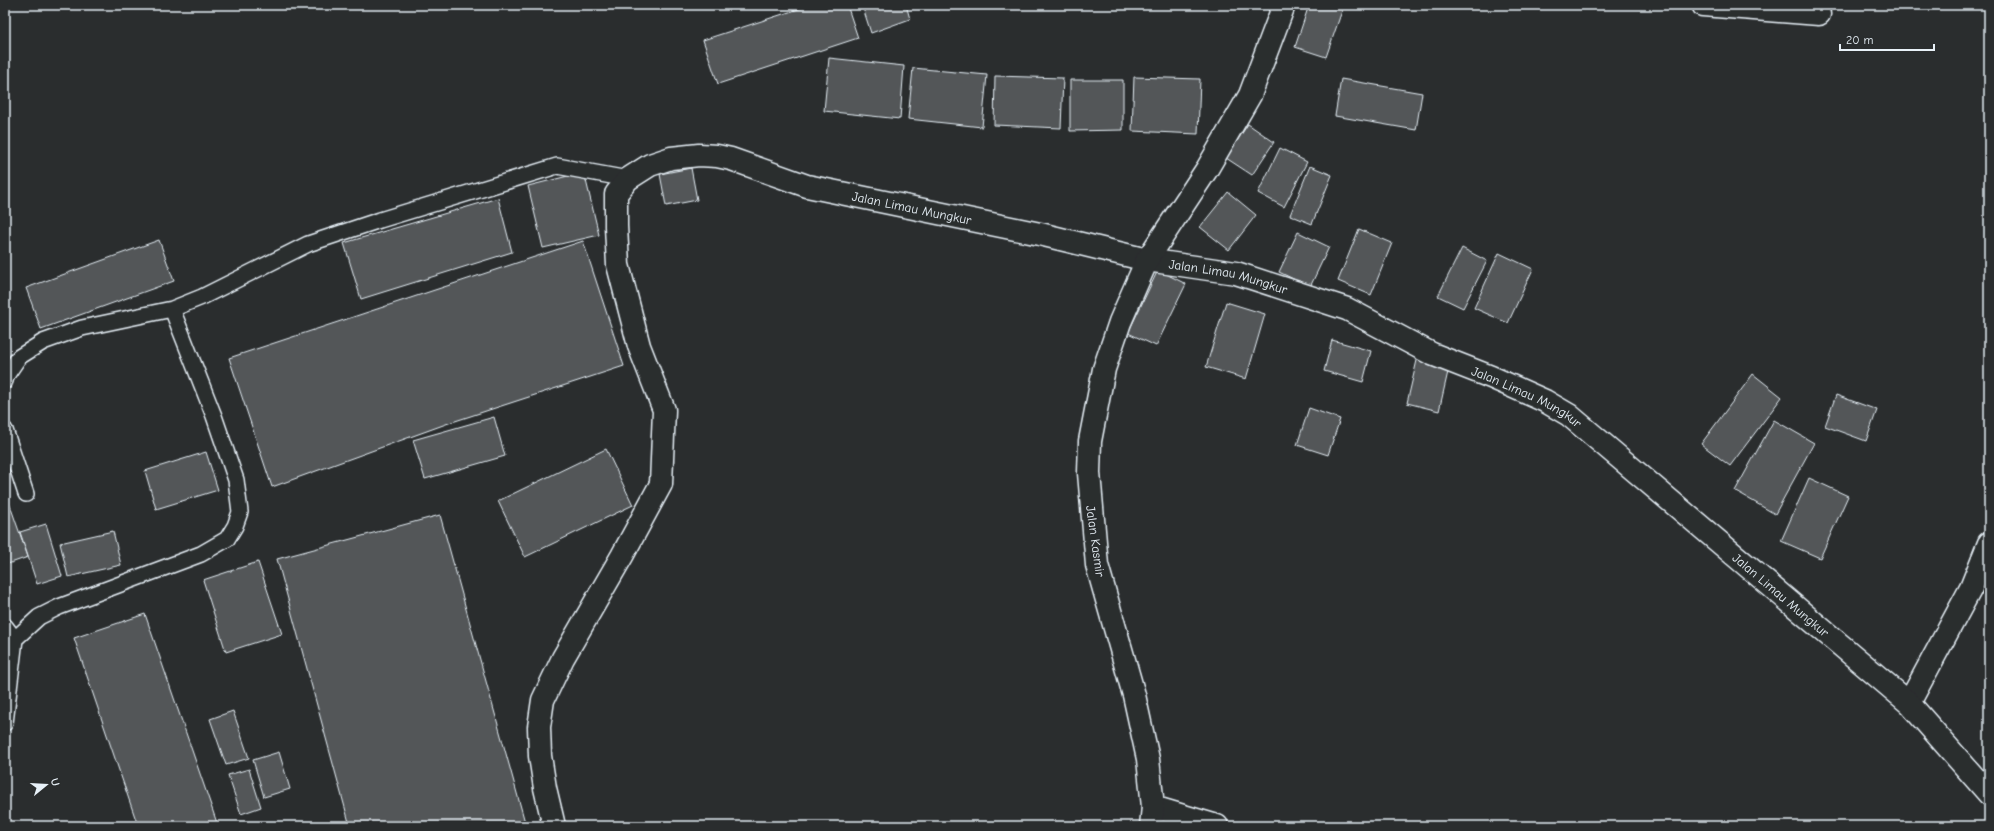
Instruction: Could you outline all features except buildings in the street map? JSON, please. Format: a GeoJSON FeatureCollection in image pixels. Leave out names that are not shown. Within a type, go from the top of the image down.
{"type":"FeatureCollection","features":[{"type":"Feature","properties":{"kind":"street","name":"Jalan Kasmir"},"geometry":{"type":"LineString","coordinates":[[1152,816],[1148,759],[1134,695],[1097,565],[1088,473],[1090,440],[1104,369],[1120,322],[1147,260],[1207,169],[1250,95],[1284,5]]}},
{"type":"Feature","properties":{"kind":"street"},"geometry":{"type":"LineString","coordinates":[[1703,5],[1819,14]]}},
{"type":"Feature","properties":{"kind":"street","name":"Jalan Limau Mungkur"},"geometry":{"type":"LineString","coordinates":[[554,826],[545,788],[540,756],[539,727],[542,700],[563,658],[622,556],[661,484],[664,410],[639,346],[618,265],[616,194],[628,179],[650,165],[671,158],[699,155],[717,156],[731,159],[807,186],[1040,234],[1147,260],[1236,273],[1347,309],[1432,354],[1497,379],[1545,401],[1569,415],[1909,703],[1989,794]]}},
{"type":"Feature","properties":{"kind":"street"},"geometry":{"type":"LineString","coordinates":[[1909,703],[1971,588],[1989,543]]}},
{"type":"Feature","properties":{"kind":"street"},"geometry":{"type":"LineString","coordinates":[[1152,816],[1217,826]]}},
{"type":"Feature","properties":{"kind":"lane"},"geometry":{"type":"LineString","coordinates":[[5,380],[6,376],[19,357],[43,342],[82,328],[172,309],[202,297],[308,244],[402,213],[557,166],[628,179]]}},
{"type":"Feature","properties":{"kind":"lane"},"geometry":{"type":"LineString","coordinates":[[5,723],[15,639],[39,616],[59,606],[201,554],[227,538],[235,526],[240,512],[236,480],[214,416],[172,309]]}},
{"type":"Feature","properties":{"kind":"lane"},"geometry":{"type":"LineString","coordinates":[[5,430],[26,494]]}},
{"type":"Feature","properties":{"kind":"lane"},"geometry":{"type":"LineString","coordinates":[[5,626],[15,639]]}}]}
